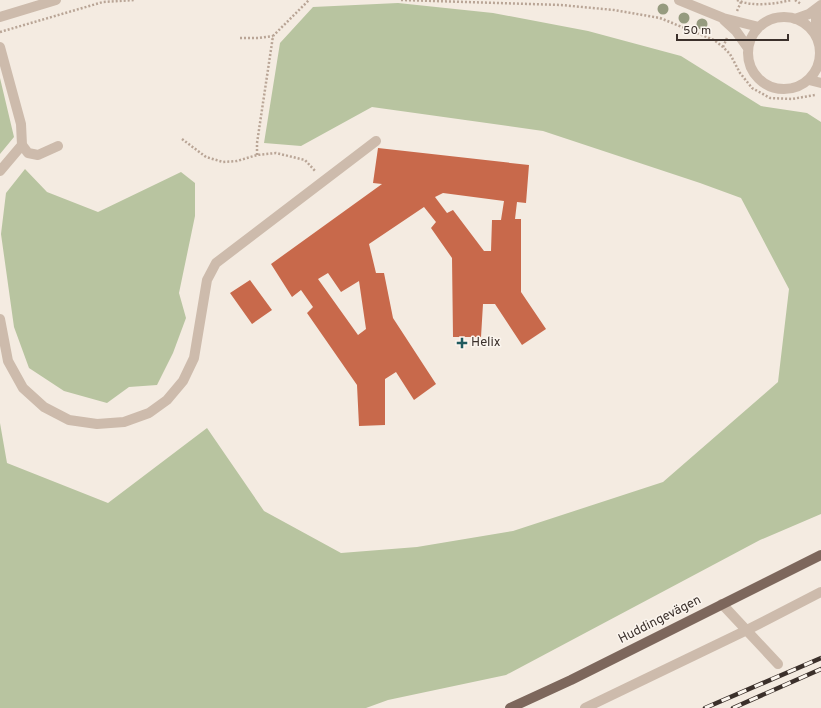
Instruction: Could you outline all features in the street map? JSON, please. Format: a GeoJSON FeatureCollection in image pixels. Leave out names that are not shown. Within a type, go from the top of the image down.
{"type":"FeatureCollection","features":[{"type":"Feature","properties":{"kind":"main road","name":"Huddingevägen"},"geometry":{"type":"LineString","coordinates":[[510,708],[570,680],[821,555]]}},
{"type":"Feature","properties":{"kind":"street"},"geometry":{"type":"LineString","coordinates":[[0,18],[56,0]]}},
{"type":"Feature","properties":{"kind":"street"},"geometry":{"type":"LineString","coordinates":[[679,0],[723,18],[759,27]]}},
{"type":"Feature","properties":{"kind":"street"},"geometry":{"type":"LineString","coordinates":[[795,19],[809,14],[821,6]]}},
{"type":"Feature","properties":{"kind":"street"},"geometry":{"type":"LineString","coordinates":[[816,36],[816,18],[821,6]]}},
{"type":"Feature","properties":{"kind":"street"},"geometry":{"type":"LineString","coordinates":[[781,17],[795,19],[807,25],[819,41],[821,53],[820,63],[809,80],[804,84],[781,90],[770,87],[760,80],[752,71],[748,60],[748,48],[752,36],[759,27],[769,20],[781,17]]}},
{"type":"Feature","properties":{"kind":"street"},"geometry":{"type":"LineString","coordinates":[[723,18],[736,31],[748,48]]}},
{"type":"Feature","properties":{"kind":"street"},"geometry":{"type":"LineString","coordinates":[[0,47],[21,124],[22,145],[28,153],[38,155],[58,146]]}},
{"type":"Feature","properties":{"kind":"street"},"geometry":{"type":"LineString","coordinates":[[809,80],[821,83]]}},
{"type":"Feature","properties":{"kind":"street"},"geometry":{"type":"LineString","coordinates":[[0,319],[8,361],[23,388],[44,407],[69,420],[97,424],[124,422],[149,413],[167,400],[183,381],[194,358],[207,280],[216,263],[376,140]]}},
{"type":"Feature","properties":{"kind":"street"},"geometry":{"type":"LineString","coordinates":[[0,171],[22,145]]}},
{"type":"Feature","properties":{"kind":"street"},"geometry":{"type":"LineString","coordinates":[[585,708],[747,630],[821,592]]}},
{"type":"Feature","properties":{"kind":"street"},"geometry":{"type":"LineString","coordinates":[[722,604],[778,664]]}},
{"type":"Feature","properties":{"kind":"path"},"geometry":{"type":"LineString","coordinates":[[0,32],[103,2],[134,0]]}},
{"type":"Feature","properties":{"kind":"path"},"geometry":{"type":"LineString","coordinates":[[258,155],[258,144],[273,36],[309,0]]}},
{"type":"Feature","properties":{"kind":"path"},"geometry":{"type":"LineString","coordinates":[[401,0],[561,5],[614,10],[660,18],[714,40],[730,54],[740,72],[752,88],[770,98],[792,99],[812,95],[821,96]]}},
{"type":"Feature","properties":{"kind":"path"},"geometry":{"type":"LineString","coordinates":[[737,0],[741,2],[760,4],[780,3],[791,0]]}},
{"type":"Feature","properties":{"kind":"path"},"geometry":{"type":"LineString","coordinates":[[240,38],[273,36]]}},
{"type":"Feature","properties":{"kind":"path"},"geometry":{"type":"LineString","coordinates":[[182,139],[206,157],[224,162],[237,161],[258,155],[276,153],[305,160],[324,181]]}},
{"type":"Feature","properties":{"kind":"green space"},"geometry":{"type":"Polygon","coordinates":[[[398,3],[493,13],[588,31],[681,56],[761,106],[807,113],[821,122],[821,514],[760,540],[506,675],[388,700],[366,708],[0,708],[0,423],[7,463],[108,503],[207,428],[264,511],[341,553],[417,547],[513,531],[663,482],[778,382],[789,289],[741,198],[543,131],[372,107],[301,146],[264,143],[280,43],[313,7],[398,3]]]}},
{"type":"Feature","properties":{"kind":"green space"},"geometry":{"type":"Polygon","coordinates":[[[0,78],[14,137],[0,154],[0,78]]]}},
{"type":"Feature","properties":{"kind":"green space"},"geometry":{"type":"Polygon","coordinates":[[[25,169],[47,192],[98,212],[181,172],[195,183],[195,216],[179,293],[186,318],[173,353],[157,385],[129,387],[107,403],[64,391],[29,368],[14,327],[1,234],[6,193],[25,169]]]}},
{"type":"Feature","properties":{"kind":"building","name":"Helix"},"geometry":{"type":"Polygon","coordinates":[[[378,148],[529,165],[526,203],[517,202],[515,219],[521,219],[521,292],[546,329],[522,345],[495,304],[483,304],[481,337],[453,337],[452,258],[431,228],[436,222],[424,207],[369,244],[376,273],[384,273],[393,318],[436,384],[414,400],[396,372],[385,379],[385,425],[359,426],[357,385],[307,313],[313,307],[301,290],[292,297],[271,264],[382,184],[373,183],[378,148]],[[443,193],[435,197],[447,213],[453,210],[484,251],[491,251],[492,220],[501,220],[504,201],[443,193]],[[328,273],[318,279],[358,335],[366,329],[359,281],[341,292],[328,273]]]}},
{"type":"Feature","properties":{"kind":"building"},"geometry":{"type":"Polygon","coordinates":[[[250,280],[272,310],[252,324],[230,293],[250,280]]]}},
{"type":"Feature","properties":{"kind":"railway"},"geometry":{"type":"LineString","coordinates":[[705,708],[821,658]]}},
{"type":"Feature","properties":{"kind":"railway"},"geometry":{"type":"LineString","coordinates":[[733,708],[821,669]]}},
{"type":"Feature","properties":{"kind":"place","name":"Helix"},"geometry":{"type":"Point","coordinates":[462,343]}}]}
